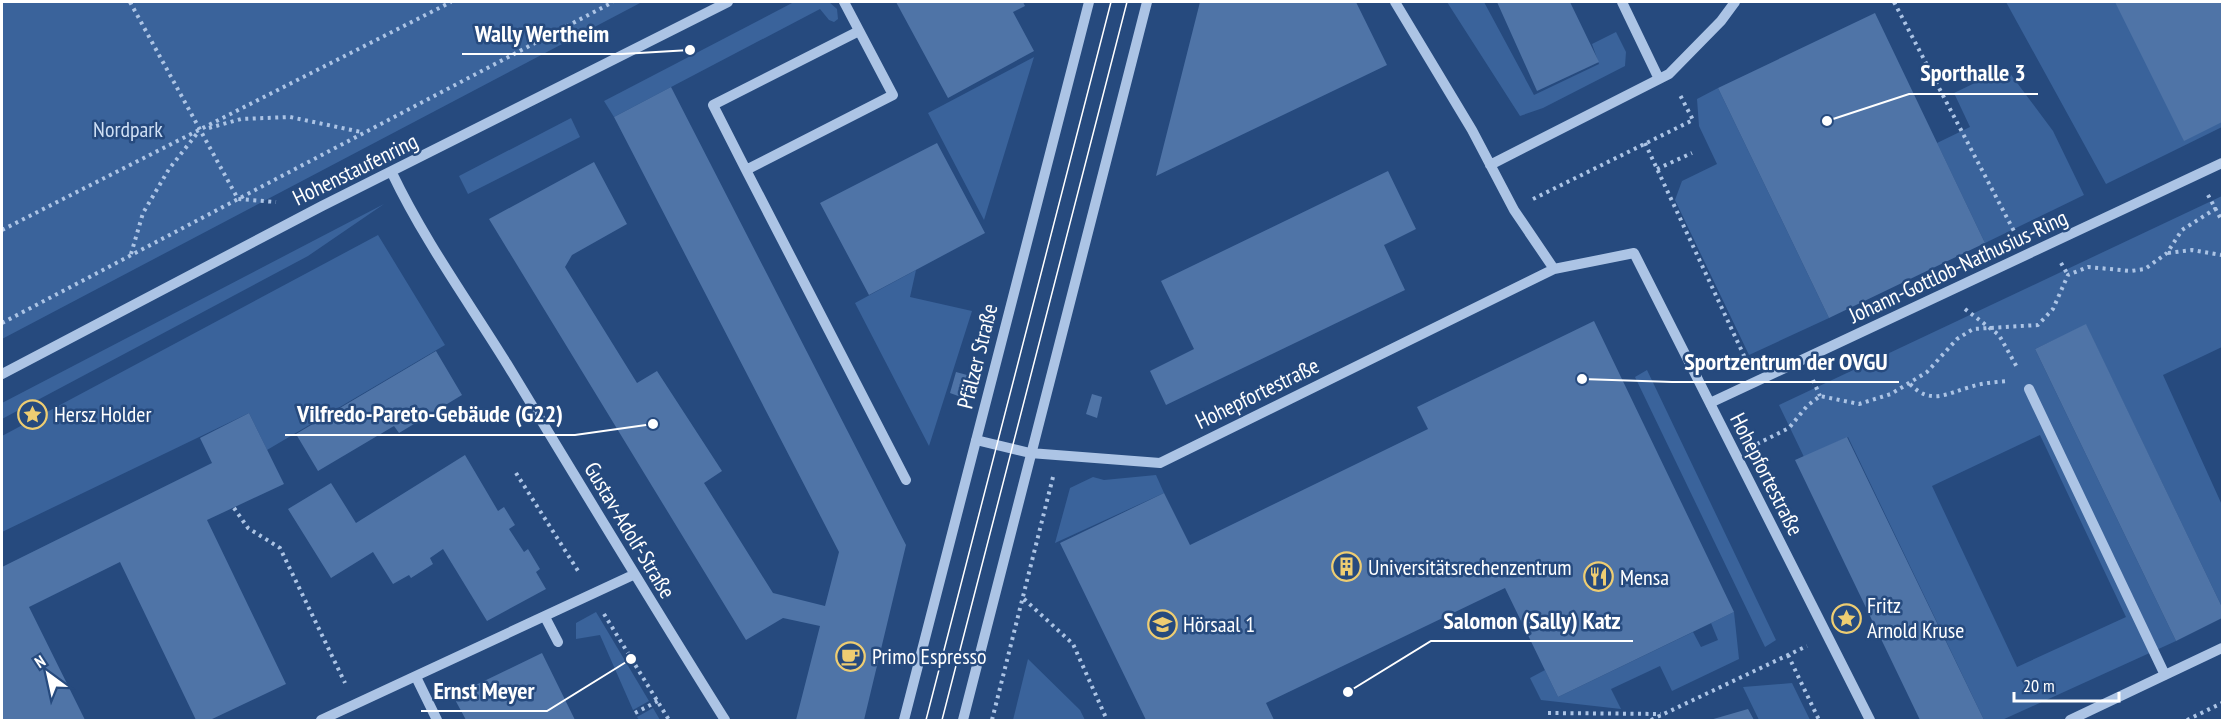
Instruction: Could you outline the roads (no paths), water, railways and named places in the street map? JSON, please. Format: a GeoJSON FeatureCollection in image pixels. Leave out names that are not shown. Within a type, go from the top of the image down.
{"type":"FeatureCollection","features":[{"type":"Feature","properties":{"kind":"street","name":"Hohenstaufenring"},"geometry":{"type":"LineString","coordinates":[[2,374],[728,2]]}},
{"type":"Feature","properties":{"kind":"street"},"geometry":{"type":"LineString","coordinates":[[746,170],[892,95],[844,2]]}},
{"type":"Feature","properties":{"kind":"street","name":"Pfälzer Straße"},"geometry":{"type":"LineString","coordinates":[[904,720],[1089,2]]}},
{"type":"Feature","properties":{"kind":"street"},"geometry":{"type":"LineString","coordinates":[[963,720],[1147,2]]}},
{"type":"Feature","properties":{"kind":"street"},"geometry":{"type":"LineString","coordinates":[[1395,2],[1491,165],[1514,210],[1554,269]]}},
{"type":"Feature","properties":{"kind":"street"},"geometry":{"type":"LineString","coordinates":[[1622,2],[1664,76]]}},
{"type":"Feature","properties":{"kind":"street"},"geometry":{"type":"LineString","coordinates":[[1491,165],[1664,76],[1721,21],[1735,2]]}},
{"type":"Feature","properties":{"kind":"street"},"geometry":{"type":"LineString","coordinates":[[859,31],[713,105],[906,480]]}},
{"type":"Feature","properties":{"kind":"street","name":"Johann-Gottlob-Nathusius-Ring"},"geometry":{"type":"LineString","coordinates":[[1710,403],[2223,163]]}},
{"type":"Feature","properties":{"kind":"street","name":"Gustav-Adolf-Straße"},"geometry":{"type":"LineString","coordinates":[[392,173],[417,220],[633,575],[725,720]]}},
{"type":"Feature","properties":{"kind":"street","name":"Hohepfortestraße"},"geometry":{"type":"LineString","coordinates":[[976,440],[1030,453],[1160,463],[1554,269],[1634,253],[1870,720]]}},
{"type":"Feature","properties":{"kind":"street"},"geometry":{"type":"LineString","coordinates":[[2029,389],[2166,675]]}},
{"type":"Feature","properties":{"kind":"street"},"geometry":{"type":"LineString","coordinates":[[321,720],[633,575]]}},
{"type":"Feature","properties":{"kind":"street"},"geometry":{"type":"LineString","coordinates":[[545,617],[558,642]]}},
{"type":"Feature","properties":{"kind":"street"},"geometry":{"type":"LineString","coordinates":[[2070,720],[2223,648]]}},
{"type":"Feature","properties":{"kind":"street"},"geometry":{"type":"LineString","coordinates":[[416,677],[437,720]]}},
{"type":"Feature","properties":{"kind":"tram line"},"geometry":{"type":"LineString","coordinates":[[926,720],[1111,2]]}},
{"type":"Feature","properties":{"kind":"tram line"},"geometry":{"type":"LineString","coordinates":[[942,720],[1127,2]]}},
{"type":"Feature","properties":{"kind":"place","name":"Wally Wertheim"},"geometry":{"type":"Point","coordinates":[690,50]}},
{"type":"Feature","properties":{"kind":"place","name":"Sporthalle 3"},"geometry":{"type":"Point","coordinates":[1827,121]}},
{"type":"Feature","properties":{"kind":"place","name":"Sportzentrum der OVGU"},"geometry":{"type":"Point","coordinates":[1582,379]}},
{"type":"Feature","properties":{"kind":"place","name":"Hersz Holder"},"geometry":{"type":"Point","coordinates":[33,414]}},
{"type":"Feature","properties":{"kind":"place","name":"Vilfredo-Pareto-Gebäude (G22)"},"geometry":{"type":"Point","coordinates":[653,424]}},
{"type":"Feature","properties":{"kind":"place","name":"Universitätsrechenzentrum"},"geometry":{"type":"Point","coordinates":[1347,567]}},
{"type":"Feature","properties":{"kind":"place","name":"Mensa"},"geometry":{"type":"Point","coordinates":[1599,577]}},
{"type":"Feature","properties":{"kind":"place","name":"Fritz Arnold Kruse"},"geometry":{"type":"Point","coordinates":[1846,618]}},
{"type":"Feature","properties":{"kind":"place","name":"Hörsaal 1"},"geometry":{"type":"Point","coordinates":[1162,624]}},
{"type":"Feature","properties":{"kind":"place","name":"Primo Espresso"},"geometry":{"type":"Point","coordinates":[851,656]}},
{"type":"Feature","properties":{"kind":"place","name":"Ernst Meyer"},"geometry":{"type":"Point","coordinates":[631,659]}},
{"type":"Feature","properties":{"kind":"place","name":"Salomon (Sally) Katz"},"geometry":{"type":"Point","coordinates":[1348,692]}},
{"type":"Feature","properties":{"kind":"park label","name":"Nordpark"},"geometry":{"type":"Point","coordinates":[128,129]}}]}
